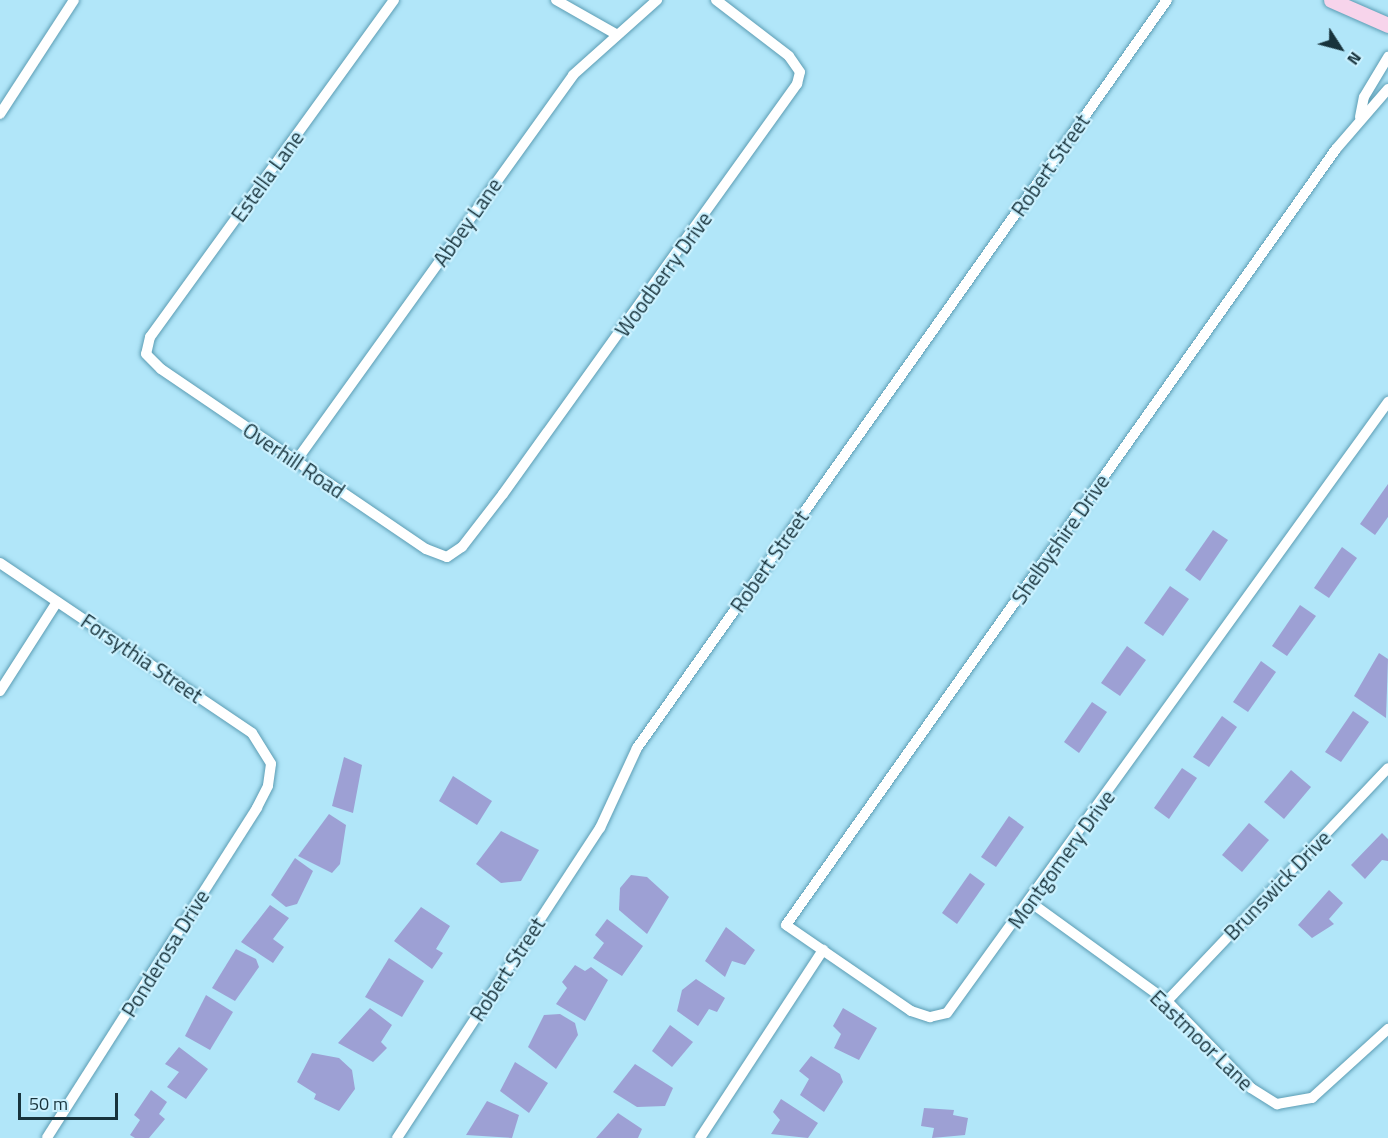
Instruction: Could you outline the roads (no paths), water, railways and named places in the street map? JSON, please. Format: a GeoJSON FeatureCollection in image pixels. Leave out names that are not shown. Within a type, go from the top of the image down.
{"type":"FeatureCollection","features":[{"type":"Feature","properties":{"kind":"street"},"geometry":{"type":"LineString","coordinates":[[0,114],[74,0]]}},
{"type":"Feature","properties":{"kind":"street","name":"Estella Lane"},"geometry":{"type":"LineString","coordinates":[[146,354],[150,337],[394,0]]}},
{"type":"Feature","properties":{"kind":"street"},"geometry":{"type":"LineString","coordinates":[[556,0],[614,33]]}},
{"type":"Feature","properties":{"kind":"street","name":"Abbey Lane"},"geometry":{"type":"LineString","coordinates":[[296,461],[548,106],[614,33],[657,0]]}},
{"type":"Feature","properties":{"kind":"street","name":"Woodberry Drive"},"geometry":{"type":"LineString","coordinates":[[447,557],[462,547],[503,494],[797,84],[800,72],[789,56],[716,0]]}},
{"type":"Feature","properties":{"kind":"street","name":"Robert Street"},"geometry":{"type":"LineString","coordinates":[[397,1138],[600,828],[637,748],[1167,0]]}},
{"type":"Feature","properties":{"kind":"street"},"geometry":{"type":"LineString","coordinates":[[1331,0],[1388,25]]}},
{"type":"Feature","properties":{"kind":"street","name":"Shelbyshire Drive"},"geometry":{"type":"LineString","coordinates":[[1360,117],[1364,97],[1388,57]]}},
{"type":"Feature","properties":{"kind":"street","name":"Shelbyshire Drive"},"geometry":{"type":"LineString","coordinates":[[823,950],[786,925],[1360,117],[1388,90]]}},
{"type":"Feature","properties":{"kind":"street","name":"Overhill Road"},"geometry":{"type":"LineString","coordinates":[[146,354],[296,461],[426,549],[447,557]]}},
{"type":"Feature","properties":{"kind":"street","name":"Montgomery Drive"},"geometry":{"type":"LineString","coordinates":[[823,950],[911,1011],[937,1017],[957,1005],[1388,402]]}},
{"type":"Feature","properties":{"kind":"street","name":"Forsythia Street"},"geometry":{"type":"LineString","coordinates":[[0,563],[252,733],[271,764]]}},
{"type":"Feature","properties":{"kind":"street"},"geometry":{"type":"LineString","coordinates":[[0,691],[57,602]]}},
{"type":"Feature","properties":{"kind":"street","name":"Ponderosa Drive"},"geometry":{"type":"LineString","coordinates":[[47,1138],[257,808],[268,786],[271,764]]}},
{"type":"Feature","properties":{"kind":"street","name":"Brunswick Drive"},"geometry":{"type":"LineString","coordinates":[[1167,1001],[1388,768]]}},
{"type":"Feature","properties":{"kind":"street","name":"Eastmoor Lane"},"geometry":{"type":"LineString","coordinates":[[1030,902],[1167,1001],[1264,1099],[1290,1106],[1327,1086],[1388,1029]]}},
{"type":"Feature","properties":{"kind":"street"},"geometry":{"type":"LineString","coordinates":[[700,1138],[823,950]]}}]}
